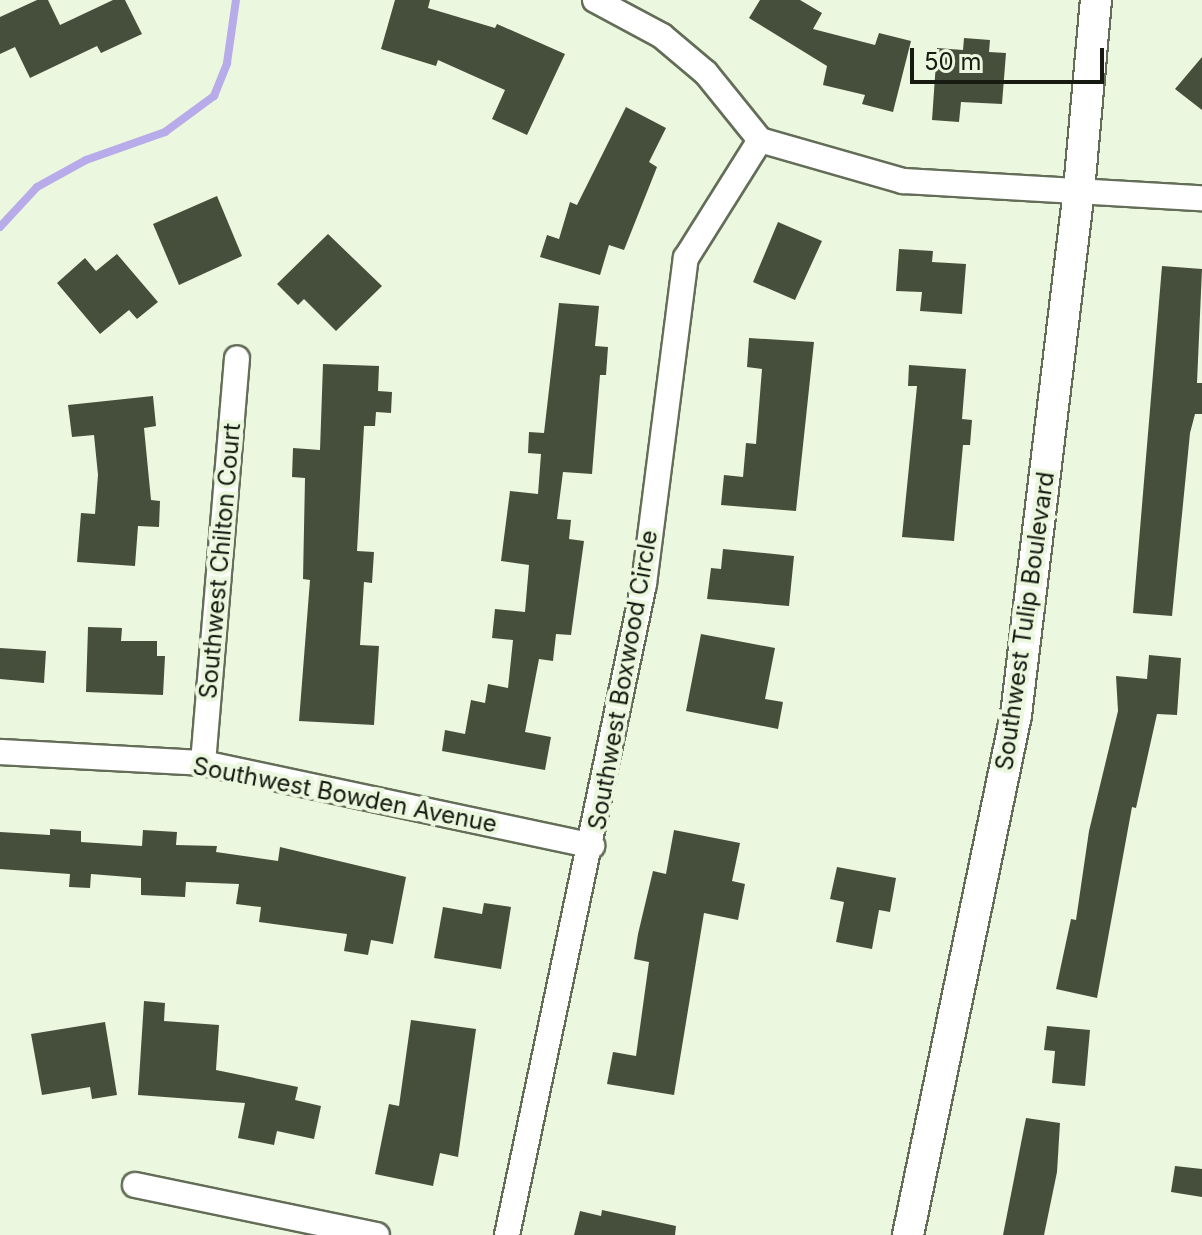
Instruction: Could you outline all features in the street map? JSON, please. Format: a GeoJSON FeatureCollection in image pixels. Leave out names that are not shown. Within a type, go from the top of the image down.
{"type":"FeatureCollection","features":[{"type":"Feature","properties":{"kind":"street"},"geometry":{"type":"LineString","coordinates":[[595,0],[662,36],[706,73],[760,140],[903,181],[1202,198]]}},
{"type":"Feature","properties":{"kind":"street","name":"Southwest Tulip Boulevard"},"geometry":{"type":"LineString","coordinates":[[908,1235],[1016,715],[1079,190],[1096,0]]}},
{"type":"Feature","properties":{"kind":"street","name":"Southwest Boxwood Circle"},"geometry":{"type":"LineString","coordinates":[[507,1235],[592,846],[644,584],[686,258],[760,140]]}},
{"type":"Feature","properties":{"kind":"street","name":"Southwest Chilton Court"},"geometry":{"type":"LineString","coordinates":[[203,763],[237,358]]}},
{"type":"Feature","properties":{"kind":"street","name":"Southwest Bowden Avenue"},"geometry":{"type":"LineString","coordinates":[[0,752],[203,763],[592,846]]}},
{"type":"Feature","properties":{"kind":"street"},"geometry":{"type":"LineString","coordinates":[[135,1185],[377,1235]]}},
{"type":"Feature","properties":{"kind":"building"},"geometry":{"type":"Polygon","coordinates":[[[37,0],[48,0],[60,25],[113,0],[125,0],[142,34],[101,53],[97,46],[30,78],[15,47],[0,54],[0,17],[37,0]]]}},
{"type":"Feature","properties":{"kind":"building"},"geometry":{"type":"Polygon","coordinates":[[[395,0],[430,0],[428,8],[495,28],[497,24],[565,54],[527,135],[492,119],[505,90],[438,60],[436,66],[381,49],[395,0]]]}},
{"type":"Feature","properties":{"kind":"building"},"geometry":{"type":"Polygon","coordinates":[[[760,0],[800,0],[822,13],[813,29],[875,45],[879,33],[911,41],[893,112],[862,104],[865,95],[823,85],[827,66],[749,18],[760,0]]]}},
{"type":"Feature","properties":{"kind":"building"},"geometry":{"type":"Polygon","coordinates":[[[964,38],[990,40],[989,52],[1006,53],[1002,104],[961,102],[959,122],[932,120],[937,48],[963,50],[964,38]]]}},
{"type":"Feature","properties":{"kind":"building"},"geometry":{"type":"Polygon","coordinates":[[[1202,57],[1202,110],[1175,89],[1202,57]]]}},
{"type":"Feature","properties":{"kind":"building"},"geometry":{"type":"Polygon","coordinates":[[[626,107],[666,128],[649,162],[657,167],[624,250],[609,245],[600,275],[540,257],[547,235],[559,239],[570,202],[577,205],[626,107]]]}},
{"type":"Feature","properties":{"kind":"building"},"geometry":{"type":"Polygon","coordinates":[[[217,196],[242,256],[179,285],[153,224],[217,196]]]}},
{"type":"Feature","properties":{"kind":"building"},"geometry":{"type":"Polygon","coordinates":[[[778,222],[822,241],[795,300],[753,282],[778,222]]]}},
{"type":"Feature","properties":{"kind":"building"},"geometry":{"type":"Polygon","coordinates":[[[328,234],[382,286],[336,331],[304,299],[298,305],[277,284],[328,234]]]}},
{"type":"Feature","properties":{"kind":"building"},"geometry":{"type":"Polygon","coordinates":[[[899,249],[933,251],[932,262],[966,264],[962,314],[920,311],[922,292],[896,291],[899,249]]]}},
{"type":"Feature","properties":{"kind":"building"},"geometry":{"type":"Polygon","coordinates":[[[117,254],[158,302],[137,319],[129,310],[100,334],[57,283],[85,258],[96,271],[117,254]]]}},
{"type":"Feature","properties":{"kind":"building"},"geometry":{"type":"Polygon","coordinates":[[[1162,266],[1202,269],[1197,383],[1202,383],[1202,414],[1195,414],[1190,433],[1172,616],[1133,613],[1162,266]]]}},
{"type":"Feature","properties":{"kind":"building"},"geometry":{"type":"Polygon","coordinates":[[[559,303],[599,306],[595,346],[608,347],[606,375],[600,375],[592,474],[563,472],[557,519],[571,520],[569,539],[584,541],[571,635],[556,634],[553,661],[539,659],[525,732],[551,737],[545,770],[442,751],[445,730],[465,734],[471,700],[485,703],[488,684],[508,688],[513,640],[492,638],[495,609],[525,612],[529,565],[501,561],[510,491],[538,494],[541,454],[528,453],[529,432],[544,433],[559,303]]]}},
{"type":"Feature","properties":{"kind":"building"},"geometry":{"type":"Polygon","coordinates":[[[749,338],[814,342],[796,511],[721,505],[724,475],[743,477],[746,443],[756,444],[762,369],[747,367],[749,338]]]}},
{"type":"Feature","properties":{"kind":"building"},"geometry":{"type":"Polygon","coordinates":[[[323,364],[379,366],[378,391],[392,392],[391,413],[376,412],[375,426],[364,426],[357,551],[374,552],[372,583],[364,582],[360,645],[379,646],[374,725],[299,721],[310,580],[303,579],[305,478],[292,477],[293,448],[320,450],[323,364]]]}},
{"type":"Feature","properties":{"kind":"building"},"geometry":{"type":"Polygon","coordinates":[[[909,365],[966,369],[962,419],[972,420],[970,445],[963,445],[954,541],[902,537],[917,386],[908,386],[909,365]]]}},
{"type":"Feature","properties":{"kind":"building"},"geometry":{"type":"Polygon","coordinates":[[[153,396],[156,426],[144,428],[151,500],[160,501],[159,527],[138,526],[135,566],[77,562],[81,513],[95,514],[98,475],[94,435],[72,437],[68,405],[153,396]]]}},
{"type":"Feature","properties":{"kind":"building"},"geometry":{"type":"Polygon","coordinates":[[[723,549],[794,556],[789,606],[707,599],[711,568],[721,569],[723,549]]]}},
{"type":"Feature","properties":{"kind":"building"},"geometry":{"type":"Polygon","coordinates":[[[88,627],[122,628],[121,641],[157,641],[157,656],[165,656],[163,695],[86,692],[88,627]]]}},
{"type":"Feature","properties":{"kind":"building"},"geometry":{"type":"Polygon","coordinates":[[[701,634],[775,648],[765,699],[783,702],[778,729],[686,711],[701,634]]]}},
{"type":"Feature","properties":{"kind":"building"},"geometry":{"type":"Polygon","coordinates":[[[0,648],[46,651],[44,683],[0,679],[0,648]]]}},
{"type":"Feature","properties":{"kind":"building"},"geometry":{"type":"Polygon","coordinates":[[[1149,655],[1181,658],[1177,715],[1157,714],[1136,808],[1132,807],[1097,998],[1056,989],[1071,919],[1076,920],[1089,831],[1118,711],[1116,676],[1147,679],[1149,655]]]}},
{"type":"Feature","properties":{"kind":"building"},"geometry":{"type":"Polygon","coordinates":[[[50,829],[81,831],[81,842],[142,846],[143,830],[177,832],[176,845],[217,846],[216,852],[278,861],[280,847],[406,877],[393,944],[371,940],[368,955],[344,951],[347,934],[259,922],[261,907],[236,904],[239,884],[186,882],[185,897],[141,895],[141,878],[91,874],[90,888],[69,887],[70,874],[0,869],[0,832],[50,835],[50,829]]]}},
{"type":"Feature","properties":{"kind":"building"},"geometry":{"type":"Polygon","coordinates":[[[674,830],[740,843],[732,881],[745,884],[738,920],[704,913],[674,1095],[607,1084],[613,1052],[636,1056],[649,962],[634,959],[638,934],[653,871],[666,874],[674,830]]]}},
{"type":"Feature","properties":{"kind":"building"},"geometry":{"type":"Polygon","coordinates":[[[837,867],[896,878],[890,912],[879,910],[872,949],[836,942],[844,902],[830,899],[837,867]]]}},
{"type":"Feature","properties":{"kind":"building"},"geometry":{"type":"Polygon","coordinates":[[[484,903],[511,907],[501,969],[434,958],[443,907],[482,914],[484,903]]]}},
{"type":"Feature","properties":{"kind":"building"},"geometry":{"type":"Polygon","coordinates":[[[144,1001],[165,1003],[164,1021],[219,1025],[216,1070],[298,1087],[295,1100],[321,1106],[314,1139],[277,1131],[274,1145],[238,1138],[245,1103],[138,1095],[144,1001]]]}},
{"type":"Feature","properties":{"kind":"building"},"geometry":{"type":"Polygon","coordinates":[[[411,1020],[476,1029],[458,1157],[440,1153],[433,1186],[375,1174],[389,1104],[399,1106],[411,1020]]]}},
{"type":"Feature","properties":{"kind":"building"},"geometry":{"type":"Polygon","coordinates":[[[105,1022],[117,1095],[92,1099],[90,1087],[42,1095],[31,1034],[105,1022]]]}},
{"type":"Feature","properties":{"kind":"building"},"geometry":{"type":"Polygon","coordinates":[[[1047,1026],[1090,1030],[1085,1086],[1052,1083],[1055,1051],[1044,1050],[1047,1026]]]}},
{"type":"Feature","properties":{"kind":"building"},"geometry":{"type":"Polygon","coordinates":[[[1026,1118],[1060,1123],[1057,1172],[1044,1235],[1003,1235],[1026,1118]]]}},
{"type":"Feature","properties":{"kind":"building"},"geometry":{"type":"Polygon","coordinates":[[[1175,1166],[1202,1169],[1202,1197],[1171,1192],[1175,1166]]]}},
{"type":"Feature","properties":{"kind":"building"},"geometry":{"type":"Polygon","coordinates":[[[602,1210],[676,1226],[675,1235],[574,1235],[580,1211],[601,1216],[602,1210]]]}},
{"type":"Feature","properties":{"kind":"waterway"},"geometry":{"type":"LineString","coordinates":[[0,227],[37,187],[86,160],[165,132],[214,96],[227,63],[236,0]]}}]}
